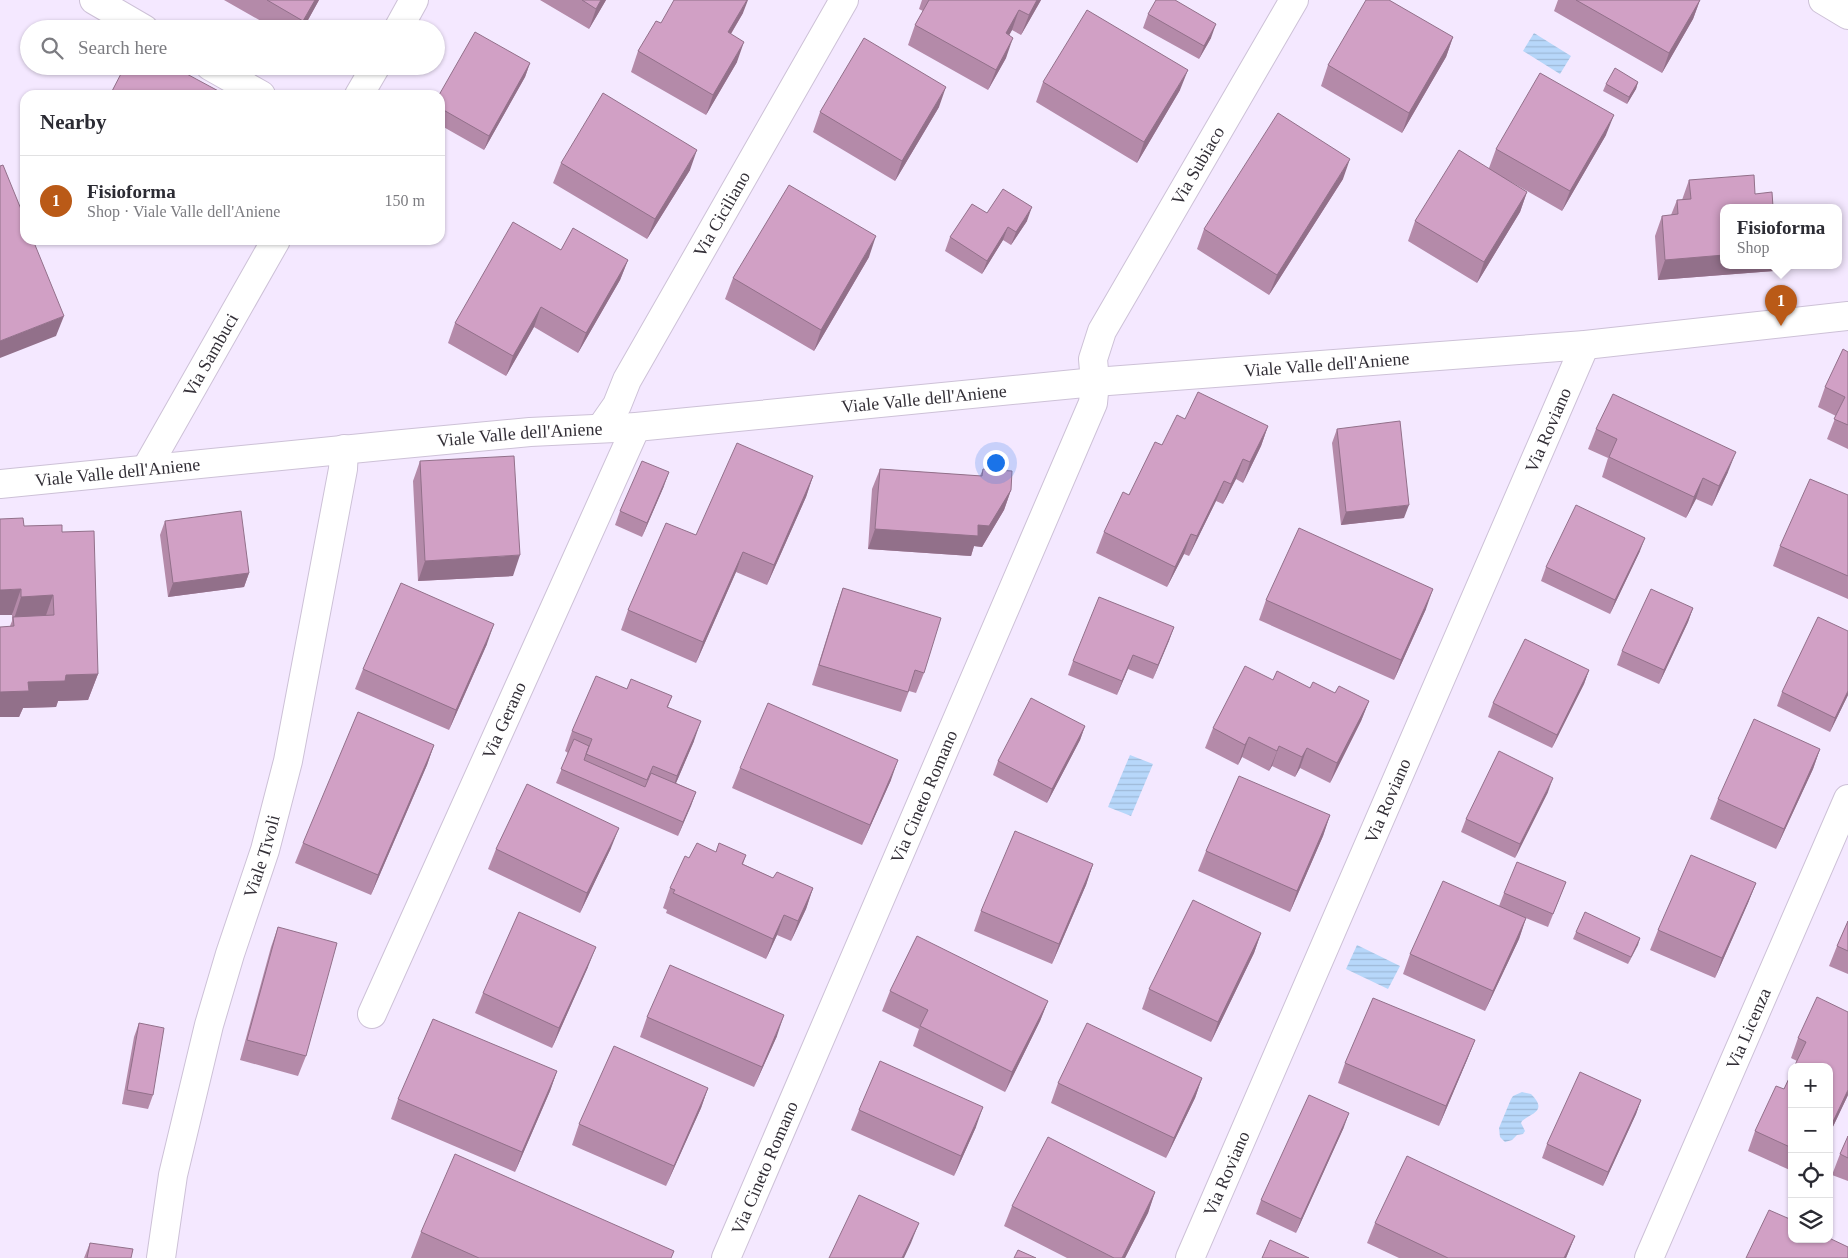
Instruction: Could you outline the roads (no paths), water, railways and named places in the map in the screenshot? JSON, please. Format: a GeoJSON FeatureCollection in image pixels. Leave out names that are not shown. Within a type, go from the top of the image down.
{"type":"FeatureCollection","features":[{"type":"Feature","properties":{"kind":"street"},"geometry":{"type":"LineString","coordinates":[[94,0],[128,20]]}},
{"type":"Feature","properties":{"kind":"street"},"geometry":{"type":"LineString","coordinates":[[403,20],[414,0]]}},
{"type":"Feature","properties":{"kind":"street","name":"Via Ciciliano"},"geometry":{"type":"LineString","coordinates":[[601,428],[617,405],[627,380],[844,0]]}},
{"type":"Feature","properties":{"kind":"street","name":"Via Subiaco"},"geometry":{"type":"LineString","coordinates":[[1102,331],[1294,0]]}},
{"type":"Feature","properties":{"kind":"street"},"geometry":{"type":"LineString","coordinates":[[1823,0],[1848,15]]}},
{"type":"Feature","properties":{"kind":"street"},"geometry":{"type":"LineString","coordinates":[[226,75],[252,90]]}},
{"type":"Feature","properties":{"kind":"street"},"geometry":{"type":"LineString","coordinates":[[362,90],[371,75]]}},
{"type":"Feature","properties":{"kind":"street","name":"Via Sambuci"},"geometry":{"type":"LineString","coordinates":[[146,468],[273,245]]}},
{"type":"Feature","properties":{"kind":"street","name":"Viale Valle dell'Aniene"},"geometry":{"type":"LineString","coordinates":[[0,484],[344,449],[530,432],[636,427],[1096,382],[1585,345],[1848,316]]}},
{"type":"Feature","properties":{"kind":"street","name":"Via Cineto Romano"},"geometry":{"type":"LineString","coordinates":[[726,1258],[1093,403],[1096,382],[1093,359],[1102,331]]}},
{"type":"Feature","properties":{"kind":"street","name":"Via Roviano"},"geometry":{"type":"LineString","coordinates":[[1190,1258],[1585,345]]}},
{"type":"Feature","properties":{"kind":"street","name":"Via Gerano"},"geometry":{"type":"LineString","coordinates":[[372,1014],[636,427]]}},
{"type":"Feature","properties":{"kind":"street","name":"Viale Tivoli"},"geometry":{"type":"LineString","coordinates":[[161,1258],[173,1175],[209,1026],[230,954],[265,850],[288,761],[343,470],[344,449]]}},
{"type":"Feature","properties":{"kind":"street","name":"Via Licenza"},"geometry":{"type":"LineString","coordinates":[[1649,1258],[1848,799]]}},
{"type":"Feature","properties":{"kind":"water"},"geometry":{"type":"Polygon","coordinates":[[[1534,33],[1571,56],[1560,74],[1523,51],[1534,33]]]}},
{"type":"Feature","properties":{"kind":"water"},"geometry":{"type":"Polygon","coordinates":[[[1130,755],[1153,764],[1131,816],[1108,807],[1130,755]]]}},
{"type":"Feature","properties":{"kind":"water"},"geometry":{"type":"Polygon","coordinates":[[[1357,945],[1400,966],[1388,989],[1346,969],[1357,945]]]}},
{"type":"Feature","properties":{"kind":"water"},"geometry":{"type":"Polygon","coordinates":[[[1522,1092],[1531,1094],[1536,1100],[1538,1104],[1537,1111],[1522,1121],[1521,1123],[1525,1131],[1523,1134],[1517,1135],[1512,1140],[1505,1142],[1500,1137],[1499,1128],[1511,1099],[1522,1092]]]}},
{"type":"Feature","properties":{"kind":"place","name":"Fisioforma"},"geometry":{"type":"Point","coordinates":[1781,326]}}]}
